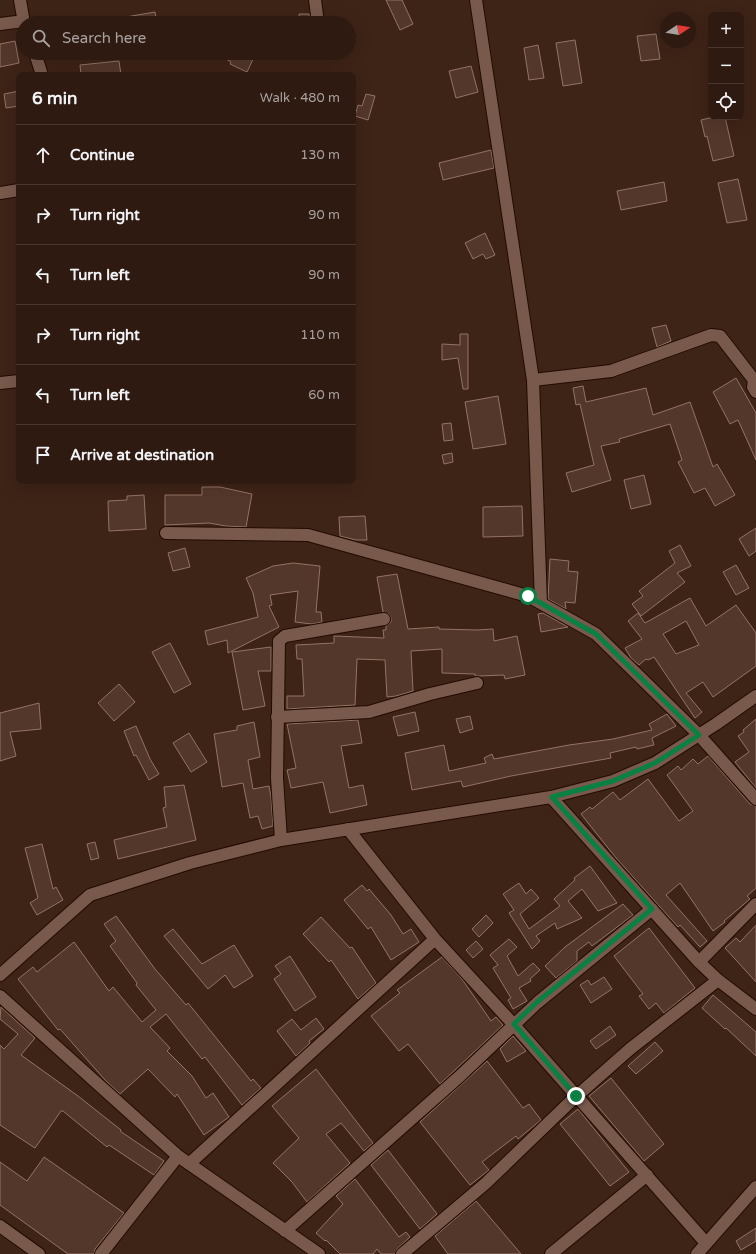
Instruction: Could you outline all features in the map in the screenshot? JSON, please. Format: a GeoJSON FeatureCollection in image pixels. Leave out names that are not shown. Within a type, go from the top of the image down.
{"type":"FeatureCollection","features":[{"type":"Feature","properties":{"kind":"street"},"geometry":{"type":"LineString","coordinates":[[20,0],[23,16]]}},
{"type":"Feature","properties":{"kind":"street"},"geometry":{"type":"LineString","coordinates":[[314,0],[317,16]]}},
{"type":"Feature","properties":{"kind":"street"},"geometry":{"type":"LineString","coordinates":[[476,0],[534,380],[541,603]]}},
{"type":"Feature","properties":{"kind":"street"},"geometry":{"type":"LineString","coordinates":[[0,24],[16,23]]}},
{"type":"Feature","properties":{"kind":"street"},"geometry":{"type":"LineString","coordinates":[[37,60],[41,72]]}},
{"type":"Feature","properties":{"kind":"street"},"geometry":{"type":"LineString","coordinates":[[0,193],[16,190]]}},
{"type":"Feature","properties":{"kind":"street"},"geometry":{"type":"LineString","coordinates":[[534,380],[611,371],[711,335],[720,336],[755,380],[753,387],[756,392]]}},
{"type":"Feature","properties":{"kind":"street"},"geometry":{"type":"LineString","coordinates":[[0,383],[16,381]]}},
{"type":"Feature","properties":{"kind":"street"},"geometry":{"type":"LineString","coordinates":[[166,533],[308,535],[528,596],[596,634],[699,735],[756,799]]}},
{"type":"Feature","properties":{"kind":"street"},"geometry":{"type":"LineString","coordinates":[[281,840],[277,778],[279,641],[285,636],[384,619]]}},
{"type":"Feature","properties":{"kind":"street"},"geometry":{"type":"LineString","coordinates":[[277,716],[369,712],[430,694],[477,683]]}},
{"type":"Feature","properties":{"kind":"street"},"geometry":{"type":"LineString","coordinates":[[0,976],[90,895],[190,863],[281,840],[552,797],[613,781],[655,763],[755,699]]}},
{"type":"Feature","properties":{"kind":"street"},"geometry":{"type":"LineString","coordinates":[[552,797],[699,962],[718,980],[756,1009]]}},
{"type":"Feature","properties":{"kind":"street"},"geometry":{"type":"LineString","coordinates":[[348,829],[435,939],[514,1024],[706,1243]]}},
{"type":"Feature","properties":{"kind":"street"},"geometry":{"type":"LineString","coordinates":[[699,962],[756,904]]}},
{"type":"Feature","properties":{"kind":"street"},"geometry":{"type":"LineString","coordinates":[[285,1231],[460,1076],[536,1003],[652,909]]}},
{"type":"Feature","properties":{"kind":"street"},"geometry":{"type":"LineString","coordinates":[[189,1164],[435,939]]}},
{"type":"Feature","properties":{"kind":"street"},"geometry":{"type":"LineString","coordinates":[[402,1254],[486,1183],[576,1096],[630,1048],[718,980]]}},
{"type":"Feature","properties":{"kind":"street"},"geometry":{"type":"LineString","coordinates":[[0,996],[178,1156],[319,1254]]}},
{"type":"Feature","properties":{"kind":"street"},"geometry":{"type":"LineString","coordinates":[[101,1254],[178,1156]]}},
{"type":"Feature","properties":{"kind":"street"},"geometry":{"type":"LineString","coordinates":[[551,1254],[647,1175]]}},
{"type":"Feature","properties":{"kind":"street"},"geometry":{"type":"LineString","coordinates":[[696,1254],[756,1187]]}},
{"type":"Feature","properties":{"kind":"street"},"geometry":{"type":"LineString","coordinates":[[0,1226],[39,1254]]}},
{"type":"Feature","properties":{"kind":"building"},"geometry":{"type":"Polygon","coordinates":[[[386,0],[402,0],[413,24],[400,30],[386,0]]]}},
{"type":"Feature","properties":{"kind":"building"},"geometry":{"type":"Polygon","coordinates":[[[155,12],[156,16],[132,16],[155,12]]]}},
{"type":"Feature","properties":{"kind":"building"},"geometry":{"type":"Polygon","coordinates":[[[299,14],[309,14],[309,16],[299,16],[299,14]]]}},
{"type":"Feature","properties":{"kind":"building"},"geometry":{"type":"Polygon","coordinates":[[[656,34],[660,59],[641,61],[637,36],[656,34]]]}},
{"type":"Feature","properties":{"kind":"building"},"geometry":{"type":"Polygon","coordinates":[[[575,40],[582,83],[563,86],[556,43],[575,40]]]}},
{"type":"Feature","properties":{"kind":"building"},"geometry":{"type":"Polygon","coordinates":[[[15,41],[16,60],[18,60],[19,63],[0,67],[0,44],[15,41]]]}},
{"type":"Feature","properties":{"kind":"building"},"geometry":{"type":"Polygon","coordinates":[[[538,45],[544,78],[529,80],[524,48],[538,45]]]}},
{"type":"Feature","properties":{"kind":"building"},"geometry":{"type":"Polygon","coordinates":[[[228,60],[253,60],[247,72],[230,64],[231,62],[228,60]]]}},
{"type":"Feature","properties":{"kind":"building"},"geometry":{"type":"Polygon","coordinates":[[[119,61],[121,72],[81,72],[80,65],[119,61]]]}},
{"type":"Feature","properties":{"kind":"building"},"geometry":{"type":"Polygon","coordinates":[[[471,66],[478,92],[456,98],[449,71],[471,66]]]}},
{"type":"Feature","properties":{"kind":"building"},"geometry":{"type":"Polygon","coordinates":[[[16,92],[16,106],[6,108],[4,94],[16,92]]]}},
{"type":"Feature","properties":{"kind":"building"},"geometry":{"type":"Polygon","coordinates":[[[366,94],[375,96],[368,120],[356,116],[358,105],[362,106],[366,94]]]}},
{"type":"Feature","properties":{"kind":"building"},"geometry":{"type":"Polygon","coordinates":[[[708,118],[708,120],[726,120],[734,156],[713,161],[707,136],[705,137],[701,120],[708,118]]]}},
{"type":"Feature","properties":{"kind":"building"},"geometry":{"type":"Polygon","coordinates":[[[491,150],[494,168],[443,180],[439,163],[491,150]]]}},
{"type":"Feature","properties":{"kind":"building"},"geometry":{"type":"Polygon","coordinates":[[[738,179],[747,220],[727,223],[718,183],[738,179]]]}},
{"type":"Feature","properties":{"kind":"building"},"geometry":{"type":"Polygon","coordinates":[[[664,182],[667,201],[621,210],[617,191],[664,182]]]}},
{"type":"Feature","properties":{"kind":"building"},"geometry":{"type":"Polygon","coordinates":[[[485,233],[495,255],[486,259],[483,254],[473,259],[465,243],[485,233]]]}},
{"type":"Feature","properties":{"kind":"building"},"geometry":{"type":"Polygon","coordinates":[[[666,325],[671,341],[657,347],[652,328],[666,325]]]}},
{"type":"Feature","properties":{"kind":"building"},"geometry":{"type":"Polygon","coordinates":[[[460,334],[468,334],[468,389],[463,389],[458,358],[442,360],[442,344],[460,345],[460,334]]]}},
{"type":"Feature","properties":{"kind":"building"},"geometry":{"type":"Polygon","coordinates":[[[736,378],[756,413],[756,460],[738,420],[730,424],[713,392],[736,378]]]}},
{"type":"Feature","properties":{"kind":"building"},"geometry":{"type":"Polygon","coordinates":[[[583,386],[586,402],[646,388],[653,415],[690,402],[713,467],[717,464],[735,495],[715,506],[705,488],[694,493],[678,462],[682,460],[670,424],[619,439],[620,442],[601,446],[611,480],[572,492],[566,473],[594,465],[580,404],[576,405],[573,388],[583,386]]]}},
{"type":"Feature","properties":{"kind":"building"},"geometry":{"type":"Polygon","coordinates":[[[498,396],[506,444],[473,449],[465,402],[498,396]]]}},
{"type":"Feature","properties":{"kind":"building"},"geometry":{"type":"Polygon","coordinates":[[[451,423],[453,440],[444,441],[442,424],[451,423]]]}},
{"type":"Feature","properties":{"kind":"building"},"geometry":{"type":"Polygon","coordinates":[[[452,453],[453,462],[444,464],[442,455],[452,453]]]}},
{"type":"Feature","properties":{"kind":"building"},"geometry":{"type":"Polygon","coordinates":[[[644,475],[651,504],[631,509],[624,480],[644,475]]]}},
{"type":"Feature","properties":{"kind":"building"},"geometry":{"type":"Polygon","coordinates":[[[202,487],[220,487],[252,494],[246,527],[209,523],[165,525],[165,495],[202,495],[202,487]]]}},
{"type":"Feature","properties":{"kind":"building"},"geometry":{"type":"Polygon","coordinates":[[[144,495],[146,529],[109,531],[108,501],[127,500],[127,496],[144,495]]]}},
{"type":"Feature","properties":{"kind":"building"},"geometry":{"type":"Polygon","coordinates":[[[522,506],[523,536],[483,537],[483,507],[522,506]]]}},
{"type":"Feature","properties":{"kind":"building"},"geometry":{"type":"Polygon","coordinates":[[[365,516],[367,540],[356,540],[340,536],[339,517],[365,516]]]}},
{"type":"Feature","properties":{"kind":"building"},"geometry":{"type":"Polygon","coordinates":[[[756,528],[756,551],[749,556],[739,539],[756,528]]]}},
{"type":"Feature","properties":{"kind":"building"},"geometry":{"type":"Polygon","coordinates":[[[680,545],[691,566],[677,573],[685,582],[641,616],[632,604],[643,596],[639,591],[675,563],[669,551],[680,545]]]}},
{"type":"Feature","properties":{"kind":"building"},"geometry":{"type":"Polygon","coordinates":[[[185,548],[190,567],[173,571],[168,553],[185,548]]]}},
{"type":"Feature","properties":{"kind":"building"},"geometry":{"type":"Polygon","coordinates":[[[550,559],[569,561],[568,571],[578,572],[575,603],[565,602],[566,609],[548,599],[550,559]]]}},
{"type":"Feature","properties":{"kind":"building"},"geometry":{"type":"Polygon","coordinates":[[[293,563],[320,566],[316,612],[321,612],[322,622],[312,624],[295,622],[298,591],[270,595],[272,605],[269,606],[279,627],[228,653],[227,640],[208,645],[205,631],[258,617],[253,593],[246,578],[273,566],[293,563]]]}},
{"type":"Feature","properties":{"kind":"building"},"geometry":{"type":"Polygon","coordinates":[[[736,565],[749,588],[736,595],[723,572],[736,565]]]}},
{"type":"Feature","properties":{"kind":"building"},"geometry":{"type":"Polygon","coordinates":[[[397,574],[408,629],[439,627],[439,629],[493,629],[494,641],[517,636],[525,675],[505,679],[504,675],[475,676],[475,674],[442,673],[442,649],[411,651],[413,691],[387,697],[385,660],[357,659],[355,705],[287,709],[287,696],[304,696],[302,659],[297,659],[296,645],[334,643],[334,636],[384,638],[383,630],[386,630],[386,626],[391,622],[391,618],[389,614],[383,612],[377,577],[397,574]]]}},
{"type":"Feature","properties":{"kind":"building"},"geometry":{"type":"Polygon","coordinates":[[[690,598],[706,626],[736,605],[756,633],[756,666],[713,697],[703,682],[686,693],[702,712],[695,718],[654,657],[648,660],[646,659],[639,665],[631,658],[625,648],[642,639],[628,621],[638,613],[645,623],[690,598]],[[686,621],[663,634],[676,654],[699,645],[686,621]]]}},
{"type":"Feature","properties":{"kind":"building"},"geometry":{"type":"Polygon","coordinates":[[[543,613],[568,627],[541,632],[538,614],[543,613]]]}},
{"type":"Feature","properties":{"kind":"building"},"geometry":{"type":"Polygon","coordinates":[[[170,643],[191,684],[174,693],[152,652],[170,643]]]}},
{"type":"Feature","properties":{"kind":"building"},"geometry":{"type":"Polygon","coordinates":[[[271,647],[271,671],[258,671],[265,706],[243,710],[232,652],[271,647]]]}},
{"type":"Feature","properties":{"kind":"building"},"geometry":{"type":"Polygon","coordinates":[[[119,684],[135,702],[114,721],[98,703],[119,684]]]}},
{"type":"Feature","properties":{"kind":"building"},"geometry":{"type":"Polygon","coordinates":[[[39,703],[41,729],[10,732],[16,756],[0,761],[0,713],[39,703]]]}},
{"type":"Feature","properties":{"kind":"building"},"geometry":{"type":"Polygon","coordinates":[[[415,712],[419,731],[398,736],[393,717],[415,712]]]}},
{"type":"Feature","properties":{"kind":"building"},"geometry":{"type":"Polygon","coordinates":[[[667,714],[676,726],[652,738],[654,745],[637,749],[636,747],[610,753],[611,758],[511,776],[463,787],[461,781],[412,790],[405,753],[444,745],[449,771],[486,763],[484,758],[492,754],[494,759],[569,745],[613,739],[652,730],[649,724],[667,714]]]}},
{"type":"Feature","properties":{"kind":"building"},"geometry":{"type":"Polygon","coordinates":[[[470,716],[473,729],[460,733],[456,719],[470,716]]]}},
{"type":"Feature","properties":{"kind":"building"},"geometry":{"type":"Polygon","coordinates":[[[756,719],[756,788],[735,762],[749,752],[738,736],[744,732],[743,730],[756,719]]]}},
{"type":"Feature","properties":{"kind":"building"},"geometry":{"type":"Polygon","coordinates":[[[358,720],[362,743],[341,746],[349,788],[363,785],[367,805],[330,813],[323,782],[291,788],[287,770],[296,768],[287,724],[358,720]]]}},
{"type":"Feature","properties":{"kind":"building"},"geometry":{"type":"Polygon","coordinates":[[[254,722],[260,757],[248,760],[253,789],[269,786],[271,797],[273,826],[262,829],[258,816],[250,818],[243,783],[222,787],[214,734],[237,730],[237,726],[254,722]]]}},
{"type":"Feature","properties":{"kind":"building"},"geometry":{"type":"Polygon","coordinates":[[[136,726],[150,759],[159,774],[149,780],[136,755],[134,756],[124,731],[136,726]]]}},
{"type":"Feature","properties":{"kind":"building"},"geometry":{"type":"Polygon","coordinates":[[[189,733],[207,762],[191,772],[173,743],[189,733]]]}},
{"type":"Feature","properties":{"kind":"building"},"geometry":{"type":"Polygon","coordinates":[[[708,756],[750,804],[756,806],[756,888],[747,896],[750,899],[713,931],[680,883],[666,895],[707,941],[700,947],[680,925],[678,927],[616,858],[581,814],[590,807],[592,809],[613,792],[620,800],[648,779],[679,821],[693,811],[667,775],[678,766],[681,770],[693,759],[698,764],[708,756]]]}},
{"type":"Feature","properties":{"kind":"building"},"geometry":{"type":"Polygon","coordinates":[[[184,785],[196,840],[118,859],[114,840],[167,827],[163,808],[166,807],[164,787],[184,785]]]}},
{"type":"Feature","properties":{"kind":"building"},"geometry":{"type":"Polygon","coordinates":[[[95,842],[99,858],[91,860],[87,844],[95,842]]]}},
{"type":"Feature","properties":{"kind":"building"},"geometry":{"type":"Polygon","coordinates":[[[42,844],[53,889],[56,887],[63,900],[37,915],[30,903],[38,898],[25,848],[42,844]]]}},
{"type":"Feature","properties":{"kind":"building"},"geometry":{"type":"Polygon","coordinates":[[[590,866],[617,903],[598,911],[582,889],[568,901],[582,918],[557,929],[555,923],[536,936],[540,941],[532,949],[509,913],[514,910],[503,894],[519,883],[526,894],[531,889],[539,898],[520,914],[529,929],[560,906],[554,899],[575,880],[574,878],[590,866]]]}},
{"type":"Feature","properties":{"kind":"building"},"geometry":{"type":"Polygon","coordinates":[[[362,885],[367,891],[369,889],[391,915],[403,934],[411,929],[419,942],[391,960],[371,927],[368,929],[344,900],[362,885]]]}},
{"type":"Feature","properties":{"kind":"building"},"geometry":{"type":"Polygon","coordinates":[[[623,904],[633,915],[592,946],[589,942],[577,951],[577,961],[556,978],[545,966],[565,947],[623,904]]]}},
{"type":"Feature","properties":{"kind":"building"},"geometry":{"type":"Polygon","coordinates":[[[486,915],[493,923],[479,937],[472,929],[486,915]]]}},
{"type":"Feature","properties":{"kind":"building"},"geometry":{"type":"Polygon","coordinates":[[[116,916],[155,969],[186,1005],[188,1003],[251,1081],[253,1079],[261,1088],[242,1105],[205,1057],[202,1059],[166,1014],[150,1027],[170,1048],[167,1051],[192,1076],[206,1098],[213,1093],[229,1117],[204,1135],[177,1094],[175,1097],[148,1069],[120,1094],[105,1080],[60,1029],[58,1030],[18,979],[33,967],[37,972],[74,942],[109,991],[113,987],[142,1022],[156,1010],[136,985],[137,983],[110,946],[116,941],[104,924],[116,916]]]}},
{"type":"Feature","properties":{"kind":"building"},"geometry":{"type":"Polygon","coordinates":[[[321,917],[350,948],[352,947],[376,983],[358,999],[331,960],[329,962],[303,934],[321,917]]]}},
{"type":"Feature","properties":{"kind":"building"},"geometry":{"type":"Polygon","coordinates":[[[756,925],[756,982],[725,948],[736,938],[740,942],[756,925]]]}},
{"type":"Feature","properties":{"kind":"building"},"geometry":{"type":"Polygon","coordinates":[[[649,928],[695,988],[664,1013],[656,1003],[649,1009],[639,996],[643,994],[614,956],[649,928]]]}},
{"type":"Feature","properties":{"kind":"building"},"geometry":{"type":"Polygon","coordinates":[[[173,929],[202,964],[234,945],[253,976],[234,988],[225,975],[208,989],[164,936],[173,929]]]}},
{"type":"Feature","properties":{"kind":"building"},"geometry":{"type":"Polygon","coordinates":[[[509,939],[517,947],[507,956],[518,976],[533,963],[540,970],[530,979],[531,981],[519,988],[527,1001],[513,1009],[508,1000],[511,998],[493,968],[498,965],[490,955],[509,939]]]}},
{"type":"Feature","properties":{"kind":"building"},"geometry":{"type":"Polygon","coordinates":[[[476,941],[483,949],[473,958],[466,950],[476,941]]]}},
{"type":"Feature","properties":{"kind":"building"},"geometry":{"type":"Polygon","coordinates":[[[290,956],[316,997],[295,1011],[274,979],[281,974],[275,966],[290,956]]]}},
{"type":"Feature","properties":{"kind":"building"},"geometry":{"type":"Polygon","coordinates":[[[442,957],[462,979],[491,1021],[496,1017],[503,1025],[440,1084],[408,1044],[399,1051],[371,1016],[400,993],[397,990],[442,957]]]}},
{"type":"Feature","properties":{"kind":"building"},"geometry":{"type":"Polygon","coordinates":[[[604,977],[612,989],[591,1003],[580,985],[588,980],[591,985],[604,977]]]}},
{"type":"Feature","properties":{"kind":"building"},"geometry":{"type":"Polygon","coordinates":[[[713,995],[756,1032],[756,1056],[702,1008],[713,995]]]}},
{"type":"Feature","properties":{"kind":"building"},"geometry":{"type":"Polygon","coordinates":[[[1,1007],[35,1038],[21,1055],[78,1096],[121,1130],[120,1131],[164,1161],[154,1175],[109,1145],[107,1147],[63,1111],[61,1111],[35,1148],[0,1125],[0,1045],[4,1049],[18,1034],[0,1019],[1,1007]]]}},
{"type":"Feature","properties":{"kind":"building"},"geometry":{"type":"Polygon","coordinates":[[[316,1018],[324,1029],[309,1041],[310,1043],[296,1056],[277,1031],[292,1019],[301,1030],[316,1018]]]}},
{"type":"Feature","properties":{"kind":"building"},"geometry":{"type":"Polygon","coordinates":[[[610,1026],[616,1035],[596,1049],[590,1041],[610,1026]]]}},
{"type":"Feature","properties":{"kind":"building"},"geometry":{"type":"Polygon","coordinates":[[[513,1036],[526,1051],[507,1062],[500,1049],[513,1036]]]}},
{"type":"Feature","properties":{"kind":"building"},"geometry":{"type":"Polygon","coordinates":[[[655,1042],[663,1051],[636,1074],[628,1066],[655,1042]]]}},
{"type":"Feature","properties":{"kind":"building"},"geometry":{"type":"Polygon","coordinates":[[[487,1061],[523,1108],[529,1104],[541,1120],[518,1139],[516,1136],[482,1162],[489,1170],[470,1185],[420,1122],[487,1061]]]}},
{"type":"Feature","properties":{"kind":"building"},"geometry":{"type":"Polygon","coordinates":[[[316,1069],[373,1143],[364,1151],[341,1123],[326,1134],[350,1163],[307,1202],[292,1182],[273,1163],[299,1138],[272,1106],[316,1069]]]}},
{"type":"Feature","properties":{"kind":"building"},"geometry":{"type":"Polygon","coordinates":[[[611,1078],[664,1144],[644,1161],[589,1096],[611,1078]]]}},
{"type":"Feature","properties":{"kind":"building"},"geometry":{"type":"Polygon","coordinates":[[[578,1109],[629,1172],[610,1186],[560,1124],[578,1109]]]}},
{"type":"Feature","properties":{"kind":"building"},"geometry":{"type":"Polygon","coordinates":[[[388,1150],[437,1214],[420,1229],[371,1165],[388,1150]]]}},
{"type":"Feature","properties":{"kind":"building"},"geometry":{"type":"Polygon","coordinates":[[[44,1157],[124,1213],[95,1249],[94,1254],[68,1254],[0,1205],[0,1162],[27,1181],[44,1157]]]}},
{"type":"Feature","properties":{"kind":"building"},"geometry":{"type":"Polygon","coordinates":[[[355,1179],[399,1237],[406,1232],[410,1237],[397,1249],[395,1254],[381,1254],[377,1249],[373,1254],[340,1254],[326,1240],[325,1241],[316,1233],[343,1204],[336,1196],[355,1179]]]}},
{"type":"Feature","properties":{"kind":"building"},"geometry":{"type":"Polygon","coordinates":[[[476,1201],[521,1254],[448,1254],[435,1236],[476,1201]]]}},
{"type":"Feature","properties":{"kind":"building"},"geometry":{"type":"Polygon","coordinates":[[[756,1228],[756,1241],[741,1250],[736,1241],[756,1228]]]}},
{"type":"Feature","properties":{"kind":"route"},"geometry":{"type":"LineString","coordinates":[[528,596],[596,634],[699,735],[655,763],[613,781],[552,797],[652,909],[536,1003],[514,1024],[576,1096]]}}]}
